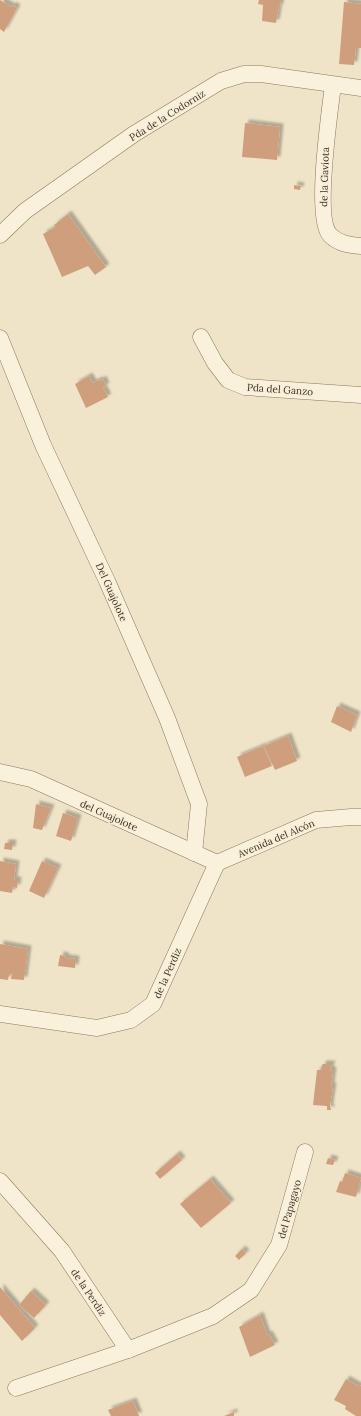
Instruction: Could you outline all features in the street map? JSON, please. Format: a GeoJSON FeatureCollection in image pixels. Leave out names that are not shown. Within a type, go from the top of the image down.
{"type":"FeatureCollection","features":[{"type":"Feature","properties":{"kind":"street","name":"Pda de la Codorniz"},"geometry":{"type":"LineString","coordinates":[[0,235],[25,211],[134,134],[221,81],[244,74],[261,74],[361,88]]}},
{"type":"Feature","properties":{"kind":"street","name":"de la Gaviota"},"geometry":{"type":"LineString","coordinates":[[333,85],[325,146],[323,214],[329,234],[343,244],[361,246]]}},
{"type":"Feature","properties":{"kind":"street","name":"Pda del Ganzo"},"geometry":{"type":"LineString","coordinates":[[201,337],[215,363],[228,380],[245,388],[361,395]]}},
{"type":"Feature","properties":{"kind":"street","name":"Del Guajolote"},"geometry":{"type":"LineString","coordinates":[[0,338],[43,445],[107,581],[167,718],[199,804],[194,853]]}},
{"type":"Feature","properties":{"kind":"street","name":"del Guajolote"},"geometry":{"type":"LineString","coordinates":[[0,772],[31,779],[217,862]]}},
{"type":"Feature","properties":{"kind":"street","name":"Avenida del Alcón"},"geometry":{"type":"LineString","coordinates":[[217,862],[316,820],[351,816],[361,817]]}},
{"type":"Feature","properties":{"kind":"street","name":"de la Perdiz"},"geometry":{"type":"LineString","coordinates":[[0,1014],[96,1028],[131,1020],[153,1004],[217,862]]}},
{"type":"Feature","properties":{"kind":"street","name":"del Papagayo"},"geometry":{"type":"LineString","coordinates":[[16,1388],[128,1350],[213,1316],[251,1290],[279,1245],[305,1152]]}},
{"type":"Feature","properties":{"kind":"street","name":"de la Perdiz"},"geometry":{"type":"LineString","coordinates":[[0,1181],[62,1251],[128,1350]]}},
{"type":"Feature","properties":{"kind":"building"},"geometry":{"type":"Polygon","coordinates":[[[0,0],[12,7],[13,5],[17,8],[4,32],[0,29],[0,0]]]}},
{"type":"Feature","properties":{"kind":"building"},"geometry":{"type":"Polygon","coordinates":[[[259,0],[281,0],[276,23],[262,21],[263,5],[258,4],[259,0]]]}},
{"type":"Feature","properties":{"kind":"building"},"geometry":{"type":"Polygon","coordinates":[[[344,2],[361,4],[361,48],[356,48],[354,65],[339,64],[344,2]]]}},
{"type":"Feature","properties":{"kind":"building"},"geometry":{"type":"Polygon","coordinates":[[[245,123],[280,127],[277,160],[242,157],[245,123]]]}},
{"type":"Feature","properties":{"kind":"building"},"geometry":{"type":"Polygon","coordinates":[[[294,185],[301,186],[300,190],[294,189],[294,185]]]}},
{"type":"Feature","properties":{"kind":"building"},"geometry":{"type":"Polygon","coordinates":[[[68,214],[106,267],[95,275],[88,266],[62,277],[43,234],[55,227],[54,225],[68,214]]]}},
{"type":"Feature","properties":{"kind":"building"},"geometry":{"type":"Polygon","coordinates":[[[89,376],[93,383],[103,379],[106,386],[103,388],[108,397],[86,408],[75,384],[89,376]]]}},
{"type":"Feature","properties":{"kind":"building"},"geometry":{"type":"Polygon","coordinates":[[[337,706],[357,715],[351,732],[331,722],[337,706]]]}},
{"type":"Feature","properties":{"kind":"building"},"geometry":{"type":"Polygon","coordinates":[[[288,736],[297,761],[275,770],[264,746],[288,736]]]}},
{"type":"Feature","properties":{"kind":"building"},"geometry":{"type":"Polygon","coordinates":[[[263,746],[272,766],[245,777],[237,757],[263,746]]]}},
{"type":"Feature","properties":{"kind":"building"},"geometry":{"type":"Polygon","coordinates":[[[36,804],[51,808],[42,830],[33,828],[36,804]]]}},
{"type":"Feature","properties":{"kind":"building"},"geometry":{"type":"Polygon","coordinates":[[[63,813],[78,818],[71,841],[56,836],[63,813]]]}},
{"type":"Feature","properties":{"kind":"building"},"geometry":{"type":"Polygon","coordinates":[[[5,843],[13,843],[12,850],[4,849],[5,843]]]}},
{"type":"Feature","properties":{"kind":"building"},"geometry":{"type":"Polygon","coordinates":[[[0,861],[16,864],[14,880],[18,880],[17,888],[13,887],[12,893],[0,891],[0,861]]]}},
{"type":"Feature","properties":{"kind":"building"},"geometry":{"type":"Polygon","coordinates":[[[42,861],[58,868],[44,898],[29,891],[42,861]]]}},
{"type":"Feature","properties":{"kind":"building"},"geometry":{"type":"Polygon","coordinates":[[[0,944],[28,949],[24,980],[11,979],[12,974],[9,974],[8,980],[0,979],[0,944]]]}},
{"type":"Feature","properties":{"kind":"building"},"geometry":{"type":"Polygon","coordinates":[[[60,955],[66,956],[65,958],[76,959],[75,968],[58,966],[60,955]]]}},
{"type":"Feature","properties":{"kind":"building"},"geometry":{"type":"Polygon","coordinates":[[[323,1064],[332,1064],[330,1069],[333,1071],[331,1086],[333,1086],[330,1106],[331,1110],[327,1110],[327,1106],[313,1105],[317,1070],[322,1070],[323,1064]]]}},
{"type":"Feature","properties":{"kind":"building"},"geometry":{"type":"Polygon","coordinates":[[[177,1154],[182,1160],[160,1179],[155,1173],[177,1154]]]}},
{"type":"Feature","properties":{"kind":"building"},"geometry":{"type":"Polygon","coordinates":[[[328,1158],[335,1160],[333,1165],[326,1164],[328,1158]]]}},
{"type":"Feature","properties":{"kind":"building"},"geometry":{"type":"Polygon","coordinates":[[[345,1173],[361,1178],[356,1197],[336,1192],[345,1173]]]}},
{"type":"Feature","properties":{"kind":"building"},"geometry":{"type":"Polygon","coordinates":[[[210,1179],[231,1203],[201,1228],[180,1204],[210,1179]]]}},
{"type":"Feature","properties":{"kind":"building"},"geometry":{"type":"Polygon","coordinates":[[[242,1249],[246,1253],[239,1260],[235,1256],[242,1249]]]}},
{"type":"Feature","properties":{"kind":"building"},"geometry":{"type":"Polygon","coordinates":[[[0,1287],[35,1328],[22,1341],[0,1315],[0,1287]]]}},
{"type":"Feature","properties":{"kind":"building"},"geometry":{"type":"Polygon","coordinates":[[[31,1291],[46,1305],[34,1318],[19,1305],[31,1291]]]}},
{"type":"Feature","properties":{"kind":"building"},"geometry":{"type":"Polygon","coordinates":[[[260,1315],[267,1335],[269,1334],[275,1345],[250,1357],[239,1327],[260,1315]]]}},
{"type":"Feature","properties":{"kind":"building"},"geometry":{"type":"Polygon","coordinates":[[[346,1379],[358,1386],[361,1386],[361,1416],[356,1416],[345,1409],[346,1406],[334,1400],[346,1379]]]}},
{"type":"Feature","properties":{"kind":"building"},"geometry":{"type":"Polygon","coordinates":[[[133,1401],[139,1416],[111,1416],[108,1410],[133,1401]]]}},
{"type":"Feature","properties":{"kind":"building"},"geometry":{"type":"Polygon","coordinates":[[[234,1412],[234,1416],[224,1416],[234,1412]]]}}]}
